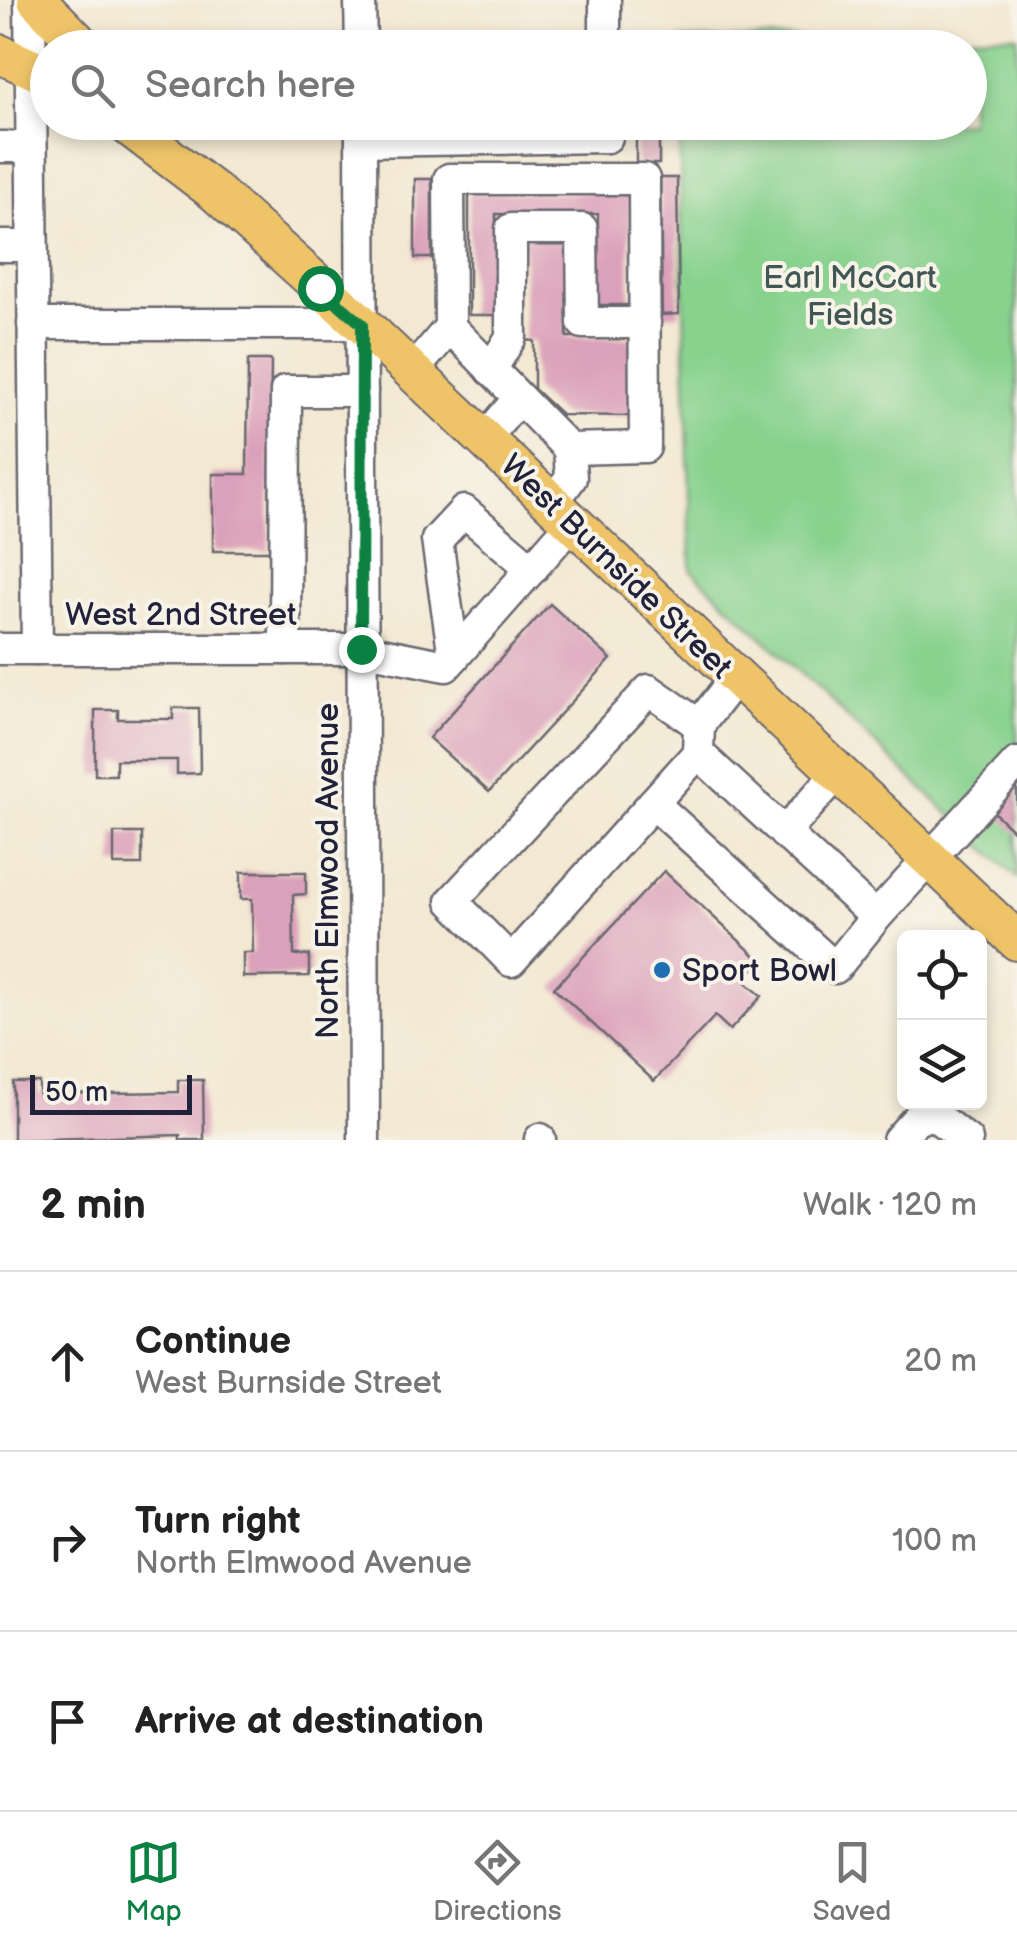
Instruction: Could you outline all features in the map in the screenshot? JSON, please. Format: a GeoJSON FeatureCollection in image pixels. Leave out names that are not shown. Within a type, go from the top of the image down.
{"type":"FeatureCollection","features":[{"type":"Feature","properties":{"kind":"main road"},"geometry":{"type":"LineString","coordinates":[[34,0],[65,30]]}},
{"type":"Feature","properties":{"kind":"main road","name":"West Burnside Street"},"geometry":{"type":"LineString","coordinates":[[147,140],[216,192],[362,324],[1017,942]]}},
{"type":"Feature","properties":{"kind":"main road","name":"West Burnside Street"},"geometry":{"type":"LineString","coordinates":[[171,140],[216,192]]}},
{"type":"Feature","properties":{"kind":"street"},"geometry":{"type":"LineString","coordinates":[[30,30],[34,0]]}},
{"type":"Feature","properties":{"kind":"street"},"geometry":{"type":"LineString","coordinates":[[360,0],[361,30]]}},
{"type":"Feature","properties":{"kind":"street"},"geometry":{"type":"LineString","coordinates":[[604,0],[605,30]]}},
{"type":"Feature","properties":{"kind":"street"},"geometry":{"type":"LineString","coordinates":[[30,33],[26,66],[30,120]]}},
{"type":"Feature","properties":{"kind":"street"},"geometry":{"type":"LineString","coordinates":[[31,140],[37,649]]}},
{"type":"Feature","properties":{"kind":"street","name":"North Elmwood Avenue"},"geometry":{"type":"LineString","coordinates":[[361,140],[364,1140]]}},
{"type":"Feature","properties":{"kind":"street"},"geometry":{"type":"LineString","coordinates":[[0,147],[32,147]]}},
{"type":"Feature","properties":{"kind":"street"},"geometry":{"type":"LineString","coordinates":[[412,372],[450,327],[449,179],[644,179],[645,447],[568,449]]}},
{"type":"Feature","properties":{"kind":"street"},"geometry":{"type":"LineString","coordinates":[[491,370],[510,337],[510,229],[582,229],[583,323],[645,323]]}},
{"type":"Feature","properties":{"kind":"street"},"geometry":{"type":"LineString","coordinates":[[0,246],[32,246]]}},
{"type":"Feature","properties":{"kind":"street"},"geometry":{"type":"LineString","coordinates":[[33,324],[362,324]]}},
{"type":"Feature","properties":{"kind":"street"},"geometry":{"type":"LineString","coordinates":[[450,327],[568,449],[571,478],[562,514],[532,569],[454,657]]}},
{"type":"Feature","properties":{"kind":"street"},"geometry":{"type":"LineString","coordinates":[[285,649],[286,392],[362,392]]}},
{"type":"Feature","properties":{"kind":"street"},"geometry":{"type":"LineString","coordinates":[[484,440],[519,398]]}},
{"type":"Feature","properties":{"kind":"street"},"geometry":{"type":"LineString","coordinates":[[454,657],[437,540],[464,511],[532,569]]}},
{"type":"Feature","properties":{"kind":"street","name":"West 2nd Street"},"geometry":{"type":"LineString","coordinates":[[0,649],[361,649],[446,666],[454,657]]}},
{"type":"Feature","properties":{"kind":"street"},"geometry":{"type":"LineString","coordinates":[[735,678],[698,739],[653,803],[511,961],[452,901],[649,690],[698,739],[784,834],[876,918]]}},
{"type":"Feature","properties":{"kind":"street"},"geometry":{"type":"LineString","coordinates":[[653,803],[835,968],[928,859],[1017,764]]}},
{"type":"Feature","properties":{"kind":"street"},"geometry":{"type":"LineString","coordinates":[[784,834],[837,774]]}},
{"type":"Feature","properties":{"kind":"street"},"geometry":{"type":"LineString","coordinates":[[898,1140],[932,1113],[967,1140]]}},
{"type":"Feature","properties":{"kind":"green space","name":"Earl McCart Fields"},"geometry":{"type":"Polygon","coordinates":[[[987,35],[1017,35],[1017,878],[691,570],[679,140],[987,140],[987,35]]]}},
{"type":"Feature","properties":{"kind":"building"},"geometry":{"type":"Polygon","coordinates":[[[636,140],[659,140],[659,164],[636,164],[636,140]]]}},
{"type":"Feature","properties":{"kind":"building"},"geometry":{"type":"Polygon","coordinates":[[[660,178],[677,178],[679,314],[662,315],[660,178]]]}},
{"type":"Feature","properties":{"kind":"building"},"geometry":{"type":"Polygon","coordinates":[[[415,179],[432,179],[432,258],[415,258],[415,179]]]}},
{"type":"Feature","properties":{"kind":"building"},"geometry":{"type":"Polygon","coordinates":[[[469,193],[630,193],[630,305],[598,305],[598,214],[496,214],[495,315],[469,315],[469,193]]]}},
{"type":"Feature","properties":{"kind":"building"},"geometry":{"type":"Polygon","coordinates":[[[524,238],[567,239],[567,337],[632,337],[631,416],[562,415],[534,389],[534,341],[524,340],[524,238]]]}},
{"type":"Feature","properties":{"kind":"building"},"geometry":{"type":"Polygon","coordinates":[[[248,360],[271,360],[269,551],[213,551],[213,474],[247,474],[248,360]]]}},
{"type":"Feature","properties":{"kind":"building"},"geometry":{"type":"Polygon","coordinates":[[[550,604],[611,659],[489,792],[429,738],[550,604]]]}},
{"type":"Feature","properties":{"kind":"building"},"geometry":{"type":"Polygon","coordinates":[[[173,708],[199,708],[200,773],[177,774],[177,760],[116,760],[116,775],[95,775],[95,710],[118,710],[118,719],[173,719],[173,708]]]}},
{"type":"Feature","properties":{"kind":"building"},"geometry":{"type":"Polygon","coordinates":[[[1017,773],[1017,834],[987,806],[1017,773]]]}},
{"type":"Feature","properties":{"kind":"building"},"geometry":{"type":"Polygon","coordinates":[[[114,833],[142,833],[142,865],[114,865],[114,833]]]}},
{"type":"Feature","properties":{"kind":"building","name":"Sport Bowl"},"geometry":{"type":"Polygon","coordinates":[[[664,871],[761,961],[743,980],[762,996],[730,1030],[715,1016],[654,1081],[554,988],[664,871]]]}},
{"type":"Feature","properties":{"kind":"building"},"geometry":{"type":"Polygon","coordinates":[[[241,872],[306,872],[306,894],[293,895],[294,955],[309,955],[309,976],[243,977],[243,953],[253,953],[252,899],[241,899],[241,872]]]}},
{"type":"Feature","properties":{"kind":"building"},"geometry":{"type":"Polygon","coordinates":[[[178,1080],[203,1080],[204,1140],[180,1140],[180,1135],[13,1140],[13,1082],[39,1082],[39,1094],[178,1092],[178,1080]]]}},
{"type":"Feature","properties":{"kind":"place","name":"Sport Bowl"},"geometry":{"type":"Point","coordinates":[662,970]}},
{"type":"Feature","properties":{"kind":"route"},"geometry":{"type":"LineString","coordinates":[[320,288],[362,324],[361,649]]}}]}
